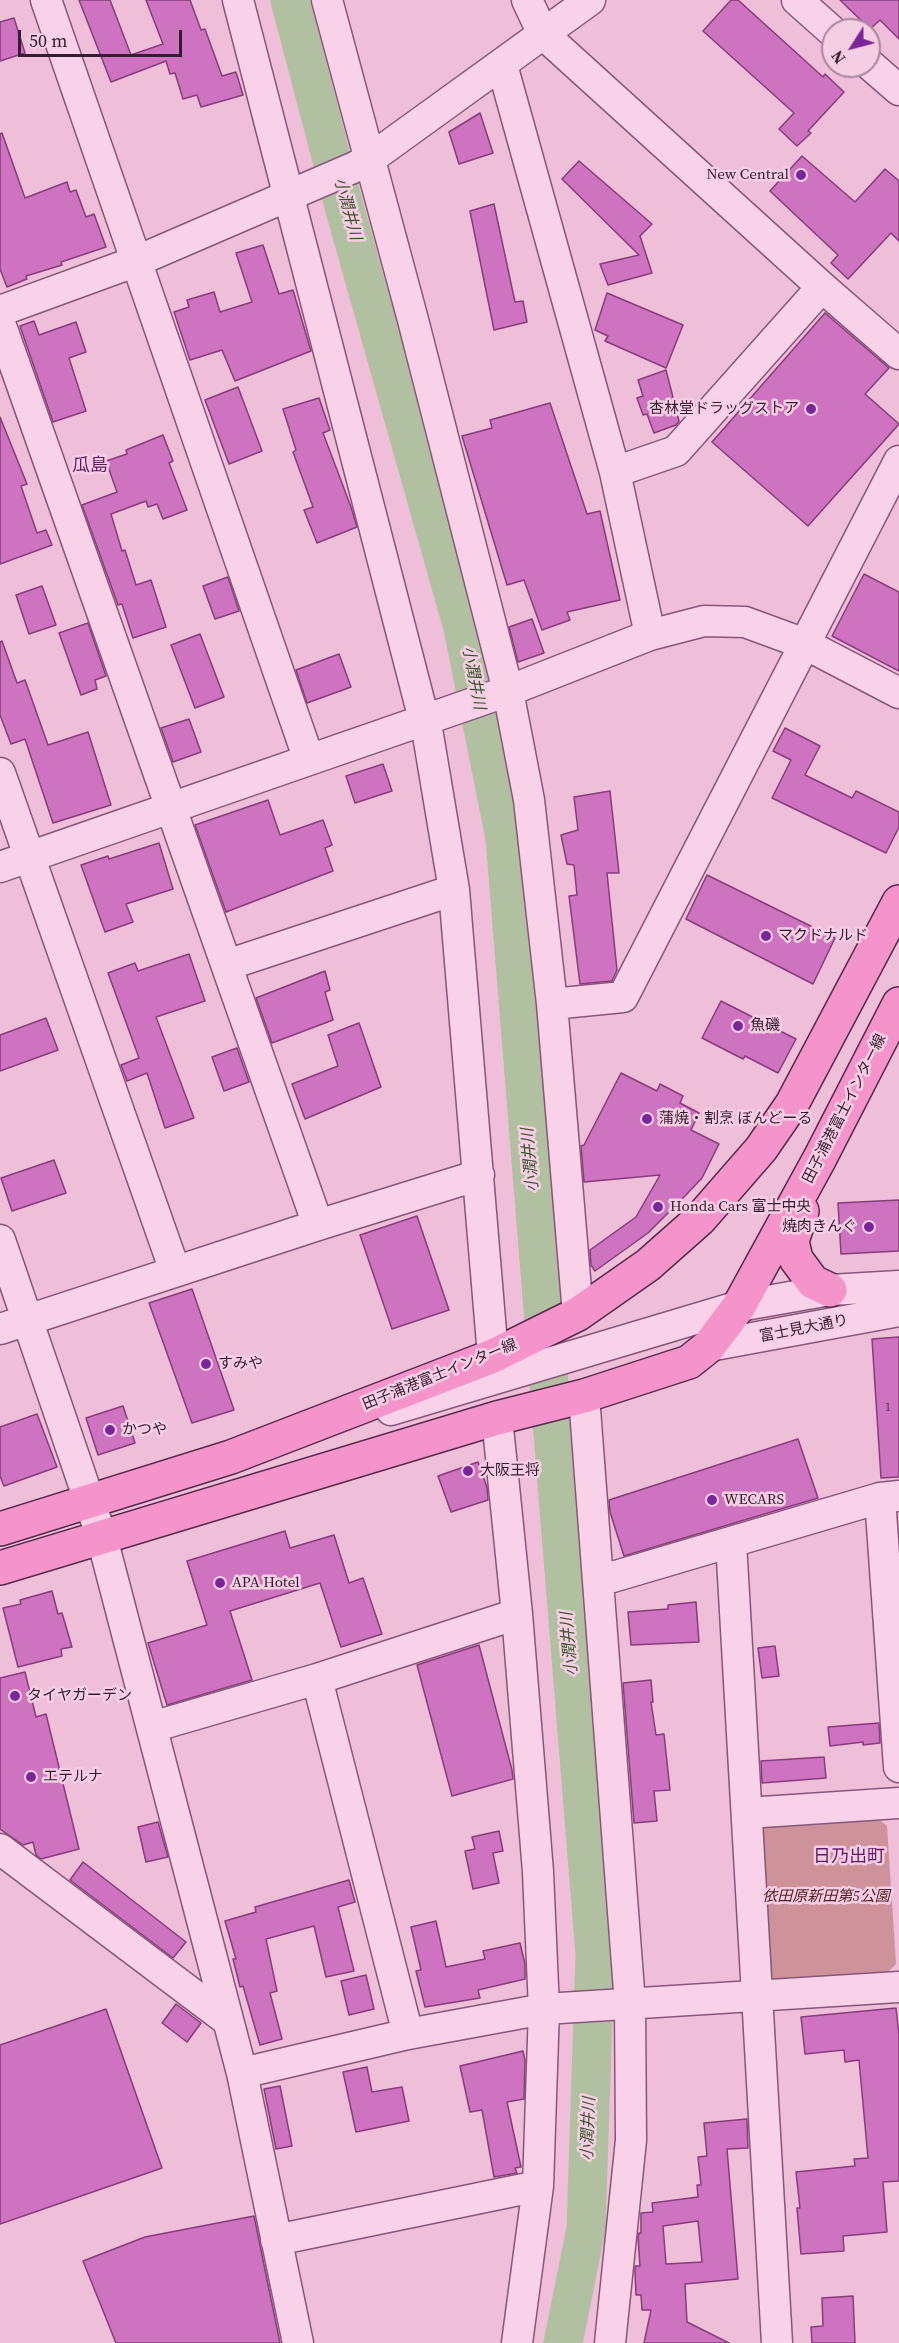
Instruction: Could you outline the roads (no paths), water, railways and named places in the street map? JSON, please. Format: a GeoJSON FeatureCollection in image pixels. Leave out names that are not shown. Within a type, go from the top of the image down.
{"type":"FeatureCollection","features":[{"type":"Feature","properties":{"kind":"main road","name":"田子浦港富士インター線"},"geometry":{"type":"LineString","coordinates":[[0,1529],[231,1457],[493,1356],[578,1314],[648,1265],[700,1219],[761,1149],[792,1104],[899,902]]}},
{"type":"Feature","properties":{"kind":"main road","name":"田子浦港富士インター線"},"geometry":{"type":"LineString","coordinates":[[0,1568],[497,1418],[584,1396],[689,1362],[709,1346],[739,1306],[820,1158],[899,1004]]}},
{"type":"Feature","properties":{"kind":"main road"},"geometry":{"type":"LineString","coordinates":[[820,1158],[792,1241],[796,1259],[805,1274],[813,1282],[830,1290]]}},
{"type":"Feature","properties":{"kind":"street"},"geometry":{"type":"LineString","coordinates":[[46,0],[309,760]]}},
{"type":"Feature","properties":{"kind":"street"},"geometry":{"type":"LineString","coordinates":[[238,0],[296,193],[425,720],[454,890],[493,1356]]}},
{"type":"Feature","properties":{"kind":"street"},"geometry":{"type":"LineString","coordinates":[[327,0],[362,163],[508,691],[529,800],[552,1004],[578,1314]]}},
{"type":"Feature","properties":{"kind":"street"},"geometry":{"type":"LineString","coordinates":[[527,0],[543,34],[899,354]]}},
{"type":"Feature","properties":{"kind":"street"},"geometry":{"type":"LineString","coordinates":[[0,311],[137,261],[362,163],[590,0]]}},
{"type":"Feature","properties":{"kind":"street"},"geometry":{"type":"LineString","coordinates":[[797,0],[821,21]]}},
{"type":"Feature","properties":{"kind":"street"},"geometry":{"type":"LineString","coordinates":[[502,65],[615,472],[650,635]]}},
{"type":"Feature","properties":{"kind":"street"},"geometry":{"type":"LineString","coordinates":[[881,74],[899,90]]}},
{"type":"Feature","properties":{"kind":"street"},"geometry":{"type":"LineString","coordinates":[[615,472],[676,451],[822,287]]}},
{"type":"Feature","properties":{"kind":"street"},"geometry":{"type":"LineString","coordinates":[[0,322],[318,1225]]}},
{"type":"Feature","properties":{"kind":"street"},"geometry":{"type":"LineString","coordinates":[[552,1004],[623,997],[899,461]]}},
{"type":"Feature","properties":{"kind":"street"},"geometry":{"type":"LineString","coordinates":[[0,867],[508,691],[650,635],[704,621],[745,622],[805,644],[899,693]]}},
{"type":"Feature","properties":{"kind":"street"},"geometry":{"type":"LineString","coordinates":[[0,773],[175,1271]]}},
{"type":"Feature","properties":{"kind":"street"},"geometry":{"type":"LineString","coordinates":[[228,965],[454,890]]}},
{"type":"Feature","properties":{"kind":"street"},"geometry":{"type":"LineString","coordinates":[[0,1329],[479,1175]]}},
{"type":"Feature","properties":{"kind":"street"},"geometry":{"type":"LineString","coordinates":[[0,1240],[102,1538],[242,2073],[298,2343]]}},
{"type":"Feature","properties":{"kind":"street"},"geometry":{"type":"LineString","coordinates":[[231,1457],[739,1306],[830,1290],[899,1286]]}},
{"type":"Feature","properties":{"kind":"street","name":"富士見大通り"},"geometry":{"type":"LineString","coordinates":[[709,1346],[899,1311]]}},
{"type":"Feature","properties":{"kind":"street"},"geometry":{"type":"LineString","coordinates":[[584,1396],[599,1581],[631,2140],[610,2343]]}},
{"type":"Feature","properties":{"kind":"street"},"geometry":{"type":"LineString","coordinates":[[497,1418],[517,1614],[551,2008],[538,2186],[517,2343]]}},
{"type":"Feature","properties":{"kind":"street"},"geometry":{"type":"LineString","coordinates":[[599,1581],[889,1497],[899,1767]]}},
{"type":"Feature","properties":{"kind":"street"},"geometry":{"type":"LineString","coordinates":[[731,1542],[777,2343]]}},
{"type":"Feature","properties":{"kind":"street"},"geometry":{"type":"LineString","coordinates":[[152,1727],[317,1679],[517,1614]]}},
{"type":"Feature","properties":{"kind":"street"},"geometry":{"type":"LineString","coordinates":[[317,1679],[408,2034]]}},
{"type":"Feature","properties":{"kind":"street"},"geometry":{"type":"LineString","coordinates":[[747,1813],[899,1803]]}},
{"type":"Feature","properties":{"kind":"street"},"geometry":{"type":"LineString","coordinates":[[0,1849],[227,2020]]}},
{"type":"Feature","properties":{"kind":"street"},"geometry":{"type":"LineString","coordinates":[[242,2073],[408,2034],[551,2008],[899,1987]]}},
{"type":"Feature","properties":{"kind":"street"},"geometry":{"type":"LineString","coordinates":[[276,2240],[538,2186]]}},
{"type":"Feature","properties":{"kind":"waterway","name":"小潤井川"},"geometry":{"type":"LineString","coordinates":[[290,0],[347,217],[463,628],[505,838],[595,1955],[586,2229],[563,2343]]}},
{"type":"Feature","properties":{"kind":"place","name":"New Central"},"geometry":{"type":"Point","coordinates":[801,175]}},
{"type":"Feature","properties":{"kind":"place","name":"杏林堂ドラッグストア"},"geometry":{"type":"Point","coordinates":[811,409]}},
{"type":"Feature","properties":{"kind":"place","name":"マクドナルド"},"geometry":{"type":"Point","coordinates":[766,936]}},
{"type":"Feature","properties":{"kind":"place","name":"魚磯"},"geometry":{"type":"Point","coordinates":[738,1026]}},
{"type":"Feature","properties":{"kind":"place","name":"蒲焼・割烹 ぼんどーる"},"geometry":{"type":"Point","coordinates":[647,1119]}},
{"type":"Feature","properties":{"kind":"place","name":"Honda Cars 富士中央"},"geometry":{"type":"Point","coordinates":[658,1207]}},
{"type":"Feature","properties":{"kind":"place","name":"焼肉きんぐ"},"geometry":{"type":"Point","coordinates":[869,1227]}},
{"type":"Feature","properties":{"kind":"place","name":"すみや"},"geometry":{"type":"Point","coordinates":[206,1364]}},
{"type":"Feature","properties":{"kind":"place","name":"かつや"},"geometry":{"type":"Point","coordinates":[110,1430]}},
{"type":"Feature","properties":{"kind":"place","name":"大阪王将"},"geometry":{"type":"Point","coordinates":[468,1471]}},
{"type":"Feature","properties":{"kind":"place","name":"WECARS"},"geometry":{"type":"Point","coordinates":[712,1500]}},
{"type":"Feature","properties":{"kind":"place","name":"APA Hotel"},"geometry":{"type":"Point","coordinates":[220,1583]}},
{"type":"Feature","properties":{"kind":"place","name":"タイヤガーデン"},"geometry":{"type":"Point","coordinates":[15,1696]}},
{"type":"Feature","properties":{"kind":"place","name":"エテルナ"},"geometry":{"type":"Point","coordinates":[31,1777]}},
{"type":"Feature","properties":{"kind":"district","name":"瓜島"},"geometry":{"type":"Point","coordinates":[90,466]}},
{"type":"Feature","properties":{"kind":"district","name":"日乃出町"},"geometry":{"type":"Point","coordinates":[849,1857]}},
{"type":"Feature","properties":{"kind":"park label","name":"依田原新田第5公園"},"geometry":{"type":"Point","coordinates":[826,1897]}}]}
